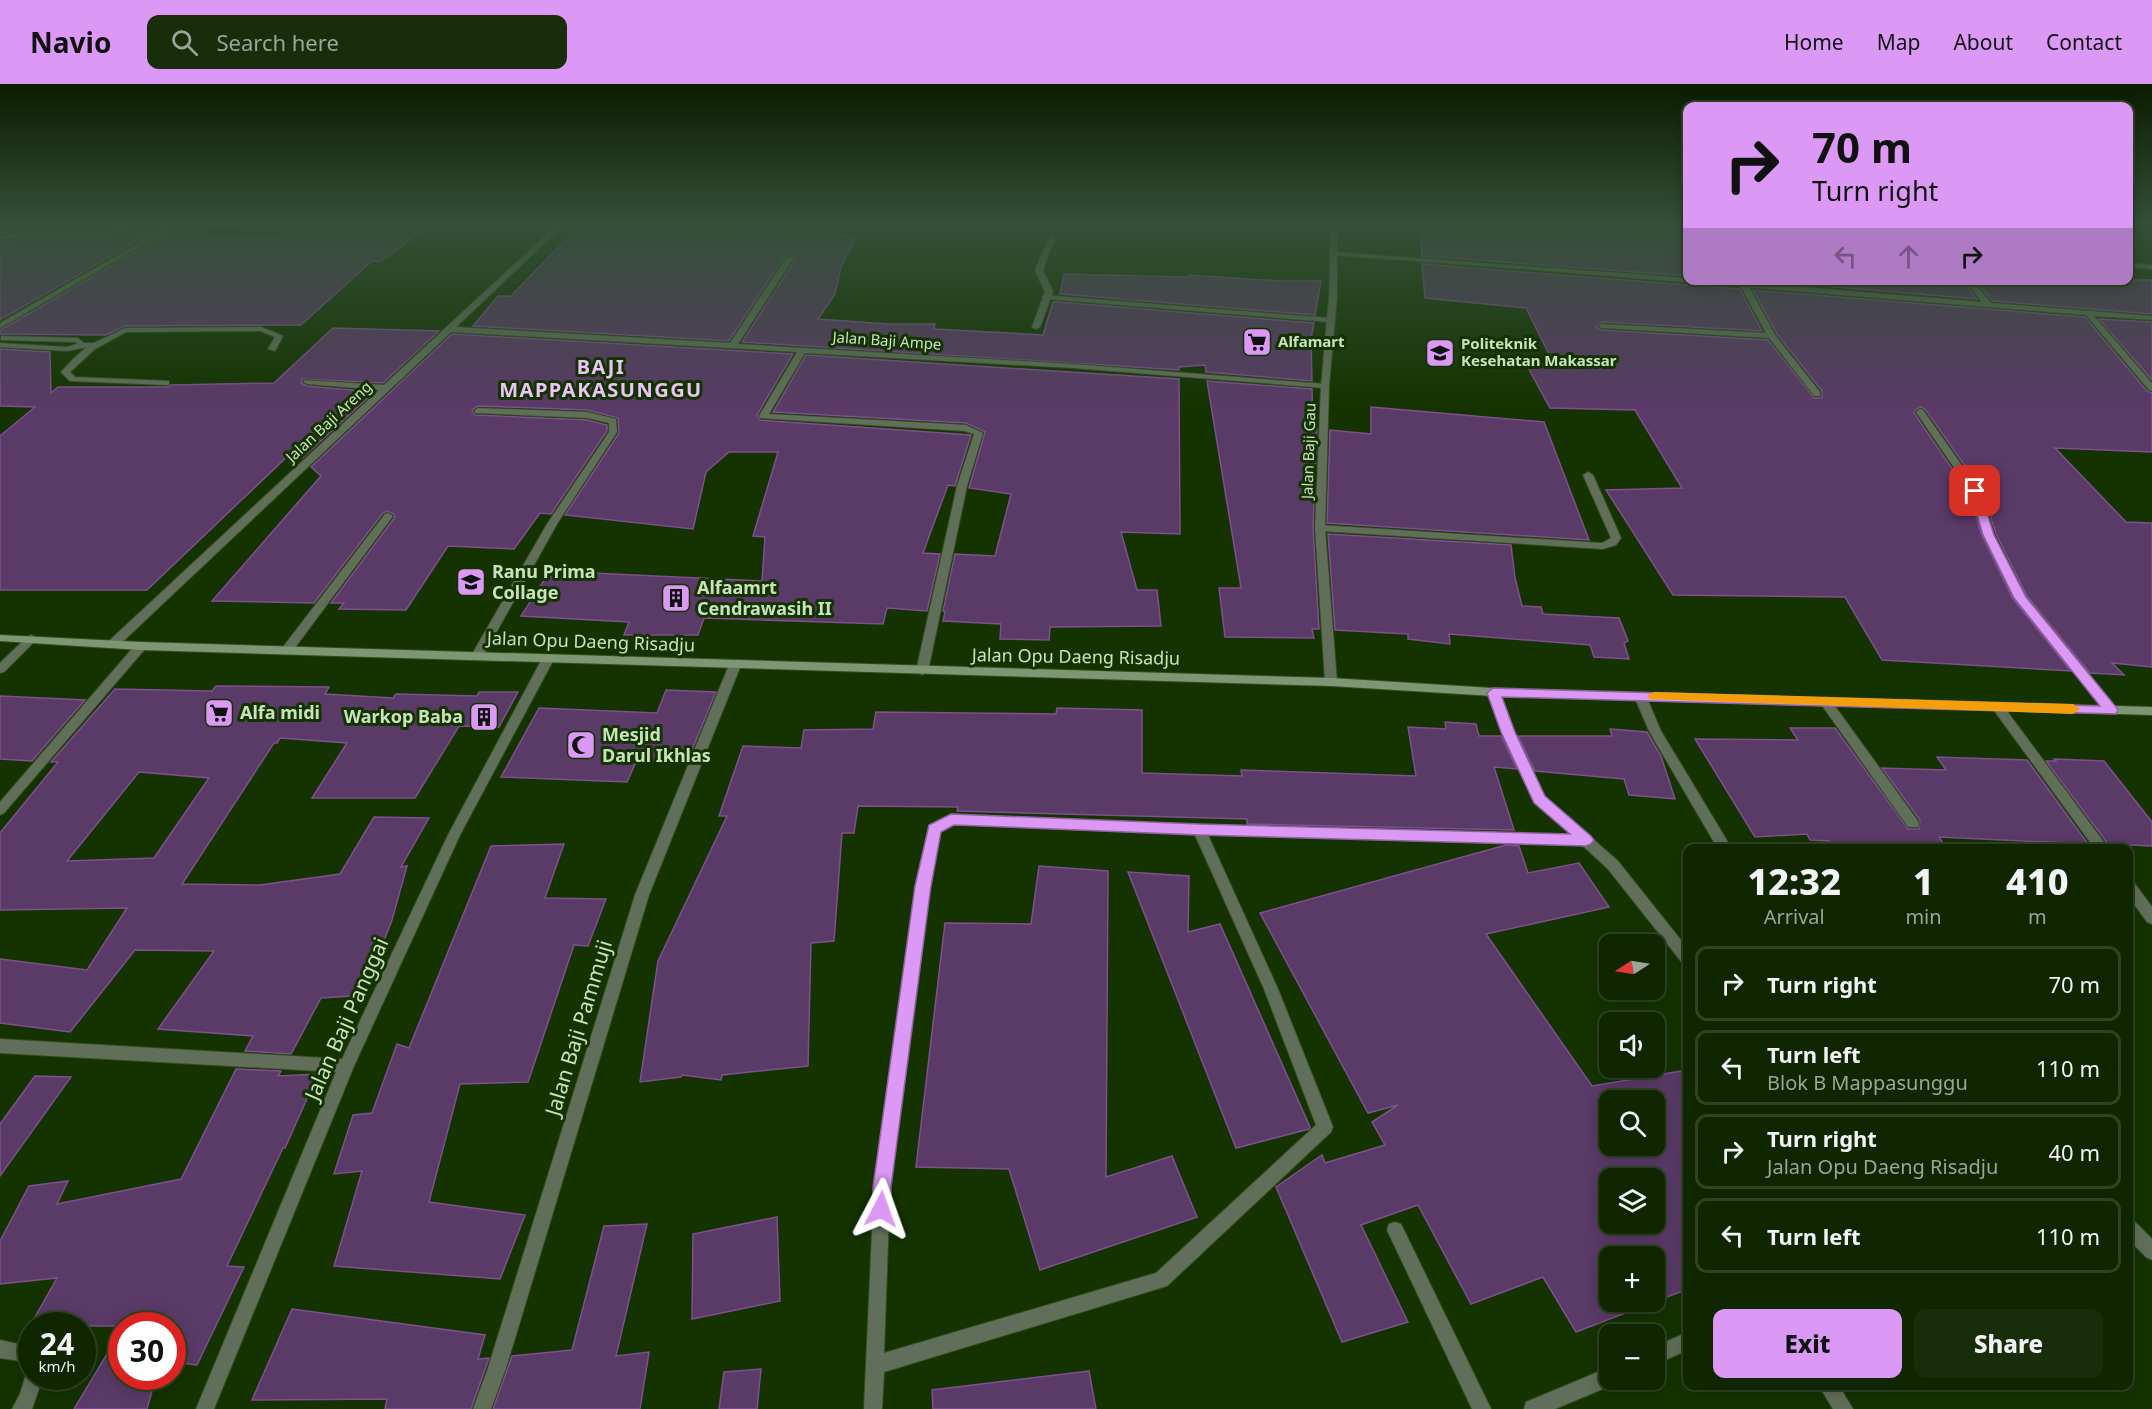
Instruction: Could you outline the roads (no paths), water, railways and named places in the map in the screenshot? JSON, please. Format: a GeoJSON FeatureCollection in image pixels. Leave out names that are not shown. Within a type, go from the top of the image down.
{"type":"FeatureCollection","features":[{"type":"Feature","properties":{"kind":"main road","name":"Jalan Opu Daeng Risadju"},"geometry":{"type":"LineString","coordinates":[[0,638],[141,646],[1331,682],[1493,693],[2152,711]]}},
{"type":"Feature","properties":{"kind":"street"},"geometry":{"type":"LineString","coordinates":[[0,326],[72,284]]}},
{"type":"Feature","properties":{"kind":"street","name":"Jalan Baji Areng"},"geometry":{"type":"LineString","coordinates":[[113,644],[497,284]]}},
{"type":"Feature","properties":{"kind":"street"},"geometry":{"type":"LineString","coordinates":[[733,345],[773,284]]}},
{"type":"Feature","properties":{"kind":"street"},"geometry":{"type":"LineString","coordinates":[[1036,327],[1049,292],[1045,284]]}},
{"type":"Feature","properties":{"kind":"street","name":"Jalan Baji Gau"},"geometry":{"type":"LineString","coordinates":[[1331,682],[1320,528],[1325,386],[1333,284]]}},
{"type":"Feature","properties":{"kind":"street"},"geometry":{"type":"LineString","coordinates":[[1744,285],[2152,318]]}},
{"type":"Feature","properties":{"kind":"street"},"geometry":{"type":"LineString","coordinates":[[1744,285],[1770,336],[1816,394]]}},
{"type":"Feature","properties":{"kind":"street"},"geometry":{"type":"LineString","coordinates":[[1972,285],[1988,304]]}},
{"type":"Feature","properties":{"kind":"street"},"geometry":{"type":"LineString","coordinates":[[1046,297],[1329,321]]}},
{"type":"Feature","properties":{"kind":"street"},"geometry":{"type":"LineString","coordinates":[[2088,313],[2152,387]]}},
{"type":"Feature","properties":{"kind":"street"},"geometry":{"type":"LineString","coordinates":[[1602,326],[1770,336]]}},
{"type":"Feature","properties":{"kind":"street"},"geometry":{"type":"LineString","coordinates":[[166,383],[73,379],[65,372],[70,365],[97,345],[125,330],[261,329],[279,336],[272,349]]}},
{"type":"Feature","properties":{"kind":"street","name":"Jalan Baji Ampe"},"geometry":{"type":"LineString","coordinates":[[448,329],[803,349],[1325,386]]}},
{"type":"Feature","properties":{"kind":"street"},"geometry":{"type":"LineString","coordinates":[[0,338],[78,340],[82,345]]}},
{"type":"Feature","properties":{"kind":"street"},"geometry":{"type":"LineString","coordinates":[[0,345],[67,349],[82,345],[97,345]]}},
{"type":"Feature","properties":{"kind":"street"},"geometry":{"type":"LineString","coordinates":[[803,349],[764,416],[966,428],[974,429],[979,433],[962,486],[922,671]]}},
{"type":"Feature","properties":{"kind":"street"},"geometry":{"type":"LineString","coordinates":[[307,382],[385,388]]}},
{"type":"Feature","properties":{"kind":"street"},"geometry":{"type":"LineString","coordinates":[[477,656],[552,524],[613,432],[613,421],[586,415],[478,411]]}},
{"type":"Feature","properties":{"kind":"street"},"geometry":{"type":"LineString","coordinates":[[1920,412],[1975,491],[1989,535],[2020,598],[2112,710]]}},
{"type":"Feature","properties":{"kind":"street"},"geometry":{"type":"LineString","coordinates":[[1320,528],[1583,547],[1603,546],[1612,543],[1616,538],[1588,475]]}},
{"type":"Feature","properties":{"kind":"street"},"geometry":{"type":"LineString","coordinates":[[287,650],[388,516]]}},
{"type":"Feature","properties":{"kind":"street"},"geometry":{"type":"LineString","coordinates":[[0,669],[31,639]]}},
{"type":"Feature","properties":{"kind":"street"},"geometry":{"type":"LineString","coordinates":[[0,810],[141,646]]}},
{"type":"Feature","properties":{"kind":"street","name":"Jalan Baji Panggai"},"geometry":{"type":"LineString","coordinates":[[205,1409],[346,1066],[454,835],[549,657]]}},
{"type":"Feature","properties":{"kind":"street","name":"Jalan Baji Pammuji"},"geometry":{"type":"LineString","coordinates":[[482,1409],[501,1357],[642,895],[735,665]]}},
{"type":"Feature","properties":{"kind":"street"},"geometry":{"type":"LineString","coordinates":[[1493,693],[1539,799],[1613,865],[1683,954]]}},
{"type":"Feature","properties":{"kind":"street"},"geometry":{"type":"LineString","coordinates":[[1640,696],[1655,731],[1722,844]]}},
{"type":"Feature","properties":{"kind":"street"},"geometry":{"type":"LineString","coordinates":[[1825,701],[1913,824]]}},
{"type":"Feature","properties":{"kind":"street"},"geometry":{"type":"LineString","coordinates":[[1997,706],[2098,844]]}},
{"type":"Feature","properties":{"kind":"street"},"geometry":{"type":"LineString","coordinates":[[873,1409],[882,1187],[923,886],[934,829],[951,819],[1199,830],[1586,840]]}},
{"type":"Feature","properties":{"kind":"street"},"geometry":{"type":"LineString","coordinates":[[875,1365],[1161,1280],[1325,1127],[1272,989],[1199,830]]}},
{"type":"Feature","properties":{"kind":"street"},"geometry":{"type":"LineString","coordinates":[[2133,892],[2152,918]]}},
{"type":"Feature","properties":{"kind":"street"},"geometry":{"type":"LineString","coordinates":[[0,1046],[346,1066]]}},
{"type":"Feature","properties":{"kind":"street"},"geometry":{"type":"LineString","coordinates":[[1395,1230],[1482,1409]]}},
{"type":"Feature","properties":{"kind":"street"},"geometry":{"type":"LineString","coordinates":[[2133,1232],[2152,1251]]}},
{"type":"Feature","properties":{"kind":"street"},"geometry":{"type":"LineString","coordinates":[[1665,1351],[1683,1343]]}},
{"type":"Feature","properties":{"kind":"street"},"geometry":{"type":"LineString","coordinates":[[0,1349],[18,1352]]}},
{"type":"Feature","properties":{"kind":"street"},"geometry":{"type":"LineString","coordinates":[[1533,1409],[1599,1381]]}},
{"type":"Feature","properties":{"kind":"street"},"geometry":{"type":"LineString","coordinates":[[21,1409],[30,1390]]}},
{"type":"Feature","properties":{"kind":"street"},"geometry":{"type":"LineString","coordinates":[[1831,1390],[1844,1409]]}},
{"type":"Feature","properties":{"kind":"place","name":"Alfamart"},"geometry":{"type":"Point","coordinates":[1257,342]}},
{"type":"Feature","properties":{"kind":"place","name":"Politeknik Kesehatan Makassar"},"geometry":{"type":"Point","coordinates":[1440,353]}},
{"type":"Feature","properties":{"kind":"place","name":"Ranu Prima Collage"},"geometry":{"type":"Point","coordinates":[471,582]}},
{"type":"Feature","properties":{"kind":"place","name":"Alfaamrt Cendrawasih II"},"geometry":{"type":"Point","coordinates":[676,598]}},
{"type":"Feature","properties":{"kind":"place","name":"Alfa midi"},"geometry":{"type":"Point","coordinates":[219,713]}},
{"type":"Feature","properties":{"kind":"place","name":"Warkop Baba"},"geometry":{"type":"Point","coordinates":[484,717]}},
{"type":"Feature","properties":{"kind":"place","name":"Mesjid Darul Ikhlas"},"geometry":{"type":"Point","coordinates":[581,745]}},
{"type":"Feature","properties":{"kind":"district","name":"BAJI MAPPAKASUNGGU"},"geometry":{"type":"Point","coordinates":[601,378]}}]}
